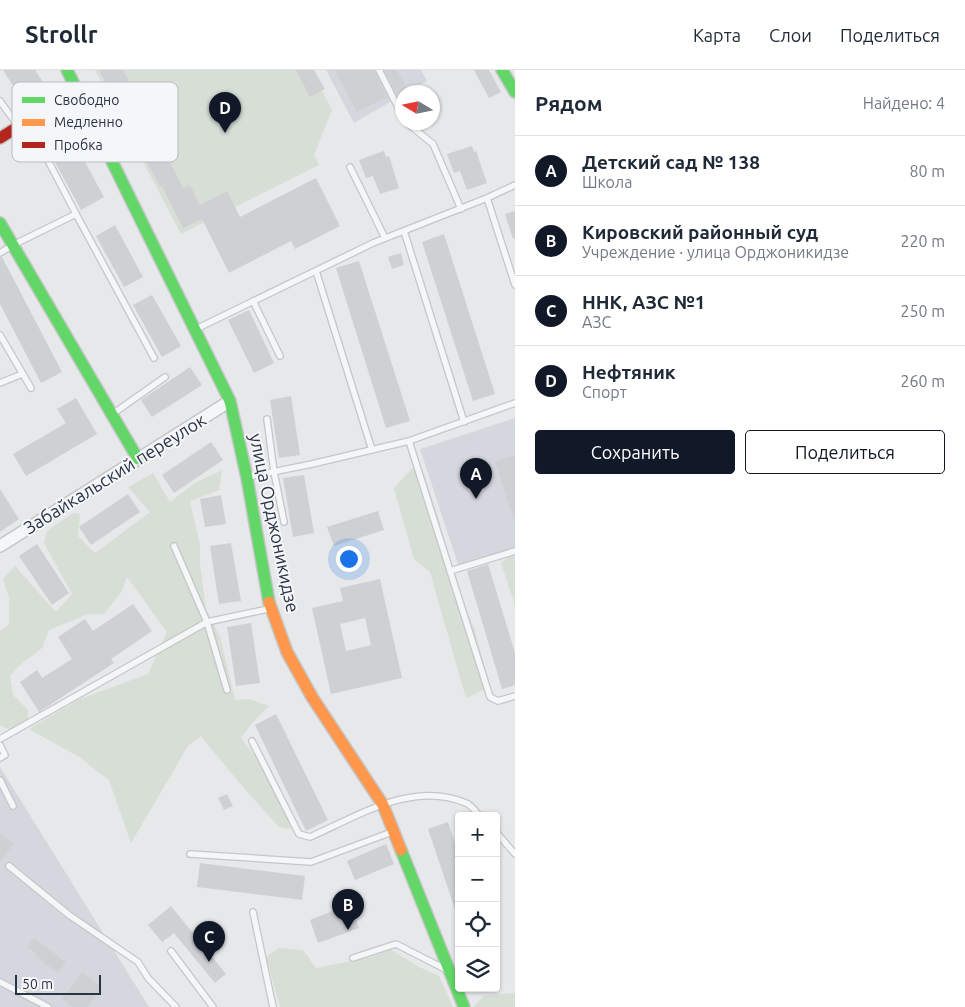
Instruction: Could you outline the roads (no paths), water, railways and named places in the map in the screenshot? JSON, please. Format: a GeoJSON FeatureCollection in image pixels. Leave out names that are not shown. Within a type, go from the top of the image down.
{"type":"FeatureCollection","features":[{"type":"Feature","properties":{"kind":"street","name":"улица Орджоникидзе"},"geometry":{"type":"LineString","coordinates":[[67,70],[73,82]]}},
{"type":"Feature","properties":{"kind":"street"},"geometry":{"type":"LineString","coordinates":[[502,70],[515,92]]}},
{"type":"Feature","properties":{"kind":"street"},"geometry":{"type":"LineString","coordinates":[[0,138],[12,130]]}},
{"type":"Feature","properties":{"kind":"street","name":"улица Орджоникидзе"},"geometry":{"type":"LineString","coordinates":[[113,162],[230,401],[247,478],[270,608],[287,652],[312,697],[383,805],[464,1007]]}},
{"type":"Feature","properties":{"kind":"street"},"geometry":{"type":"LineString","coordinates":[[0,223],[138,459]]}},
{"type":"Feature","properties":{"kind":"street","name":"Забайкальский переулок"},"geometry":{"type":"LineString","coordinates":[[0,546],[230,401]]}},
{"type":"Feature","properties":{"kind":"lane"},"geometry":{"type":"LineString","coordinates":[[379,70],[395,101]]}},
{"type":"Feature","properties":{"kind":"lane"},"geometry":{"type":"LineString","coordinates":[[0,101],[12,112]]}},
{"type":"Feature","properties":{"kind":"lane"},"geometry":{"type":"LineString","coordinates":[[416,130],[434,144],[461,209]]}},
{"type":"Feature","properties":{"kind":"lane"},"geometry":{"type":"LineString","coordinates":[[46,162],[154,358]]}},
{"type":"Feature","properties":{"kind":"lane"},"geometry":{"type":"LineString","coordinates":[[350,167],[385,238]]}},
{"type":"Feature","properties":{"kind":"lane"},"geometry":{"type":"LineString","coordinates":[[196,329],[385,238],[461,209],[515,185]]}},
{"type":"Feature","properties":{"kind":"lane"},"geometry":{"type":"LineString","coordinates":[[487,198],[515,285]]}},
{"type":"Feature","properties":{"kind":"lane"},"geometry":{"type":"LineString","coordinates":[[0,253],[76,214]]}},
{"type":"Feature","properties":{"kind":"lane"},"geometry":{"type":"LineString","coordinates":[[404,231],[464,422]]}},
{"type":"Feature","properties":{"kind":"lane"},"geometry":{"type":"LineString","coordinates":[[316,271],[372,450]]}},
{"type":"Feature","properties":{"kind":"lane"},"geometry":{"type":"LineString","coordinates":[[254,301],[280,356]]}},
{"type":"Feature","properties":{"kind":"lane"},"geometry":{"type":"LineString","coordinates":[[0,335],[30,388]]}},
{"type":"Feature","properties":{"kind":"lane"},"geometry":{"type":"LineString","coordinates":[[0,383],[22,374]]}},
{"type":"Feature","properties":{"kind":"lane"},"geometry":{"type":"LineString","coordinates":[[112,415],[165,377]]}},
{"type":"Feature","properties":{"kind":"lane"},"geometry":{"type":"LineString","coordinates":[[247,478],[409,441],[515,403]]}},
{"type":"Feature","properties":{"kind":"lane"},"geometry":{"type":"LineString","coordinates":[[267,419],[274,472],[284,522]]}},
{"type":"Feature","properties":{"kind":"lane"},"geometry":{"type":"LineString","coordinates":[[409,441],[490,697],[498,701],[515,696]]}},
{"type":"Feature","properties":{"kind":"lane"},"geometry":{"type":"LineString","coordinates":[[174,546],[207,622],[227,690]]}},
{"type":"Feature","properties":{"kind":"lane"},"geometry":{"type":"LineString","coordinates":[[450,571],[515,551]]}},
{"type":"Feature","properties":{"kind":"lane"},"geometry":{"type":"LineString","coordinates":[[0,739],[207,622],[270,608]]}},
{"type":"Feature","properties":{"kind":"lane"},"geometry":{"type":"LineString","coordinates":[[252,741],[299,834],[310,838],[402,798],[437,795],[468,803],[476,812]]}},
{"type":"Feature","properties":{"kind":"lane"},"geometry":{"type":"LineString","coordinates":[[0,745],[5,754],[0,758]]}},
{"type":"Feature","properties":{"kind":"lane"},"geometry":{"type":"LineString","coordinates":[[0,780],[13,806]]}},
{"type":"Feature","properties":{"kind":"lane"},"geometry":{"type":"LineString","coordinates":[[190,854],[311,862],[394,831]]}},
{"type":"Feature","properties":{"kind":"lane"},"geometry":{"type":"LineString","coordinates":[[500,837],[515,854]]}},
{"type":"Feature","properties":{"kind":"lane"},"geometry":{"type":"LineString","coordinates":[[8,866],[69,915],[138,962],[148,978],[176,1007]]}},
{"type":"Feature","properties":{"kind":"lane"},"geometry":{"type":"LineString","coordinates":[[254,912],[273,1007]]}},
{"type":"Feature","properties":{"kind":"lane"},"geometry":{"type":"LineString","coordinates":[[353,958],[396,944],[449,971]]}},
{"type":"Feature","properties":{"kind":"lane"},"geometry":{"type":"LineString","coordinates":[[171,951],[213,1007]]}},
{"type":"Feature","properties":{"kind":"lane"},"geometry":{"type":"LineString","coordinates":[[0,982],[48,1007]]}},
{"type":"Feature","properties":{"kind":"place","name":"Нефтяник"},"geometry":{"type":"Point","coordinates":[225,133]}},
{"type":"Feature","properties":{"kind":"place","name":"Детский сад № 138"},"geometry":{"type":"Point","coordinates":[476,499]}},
{"type":"Feature","properties":{"kind":"place","name":"Кировский районный суд"},"geometry":{"type":"Point","coordinates":[348,930]}},
{"type":"Feature","properties":{"kind":"place","name":"ННК, АЗС №1"},"geometry":{"type":"Point","coordinates":[209,962]}}]}
